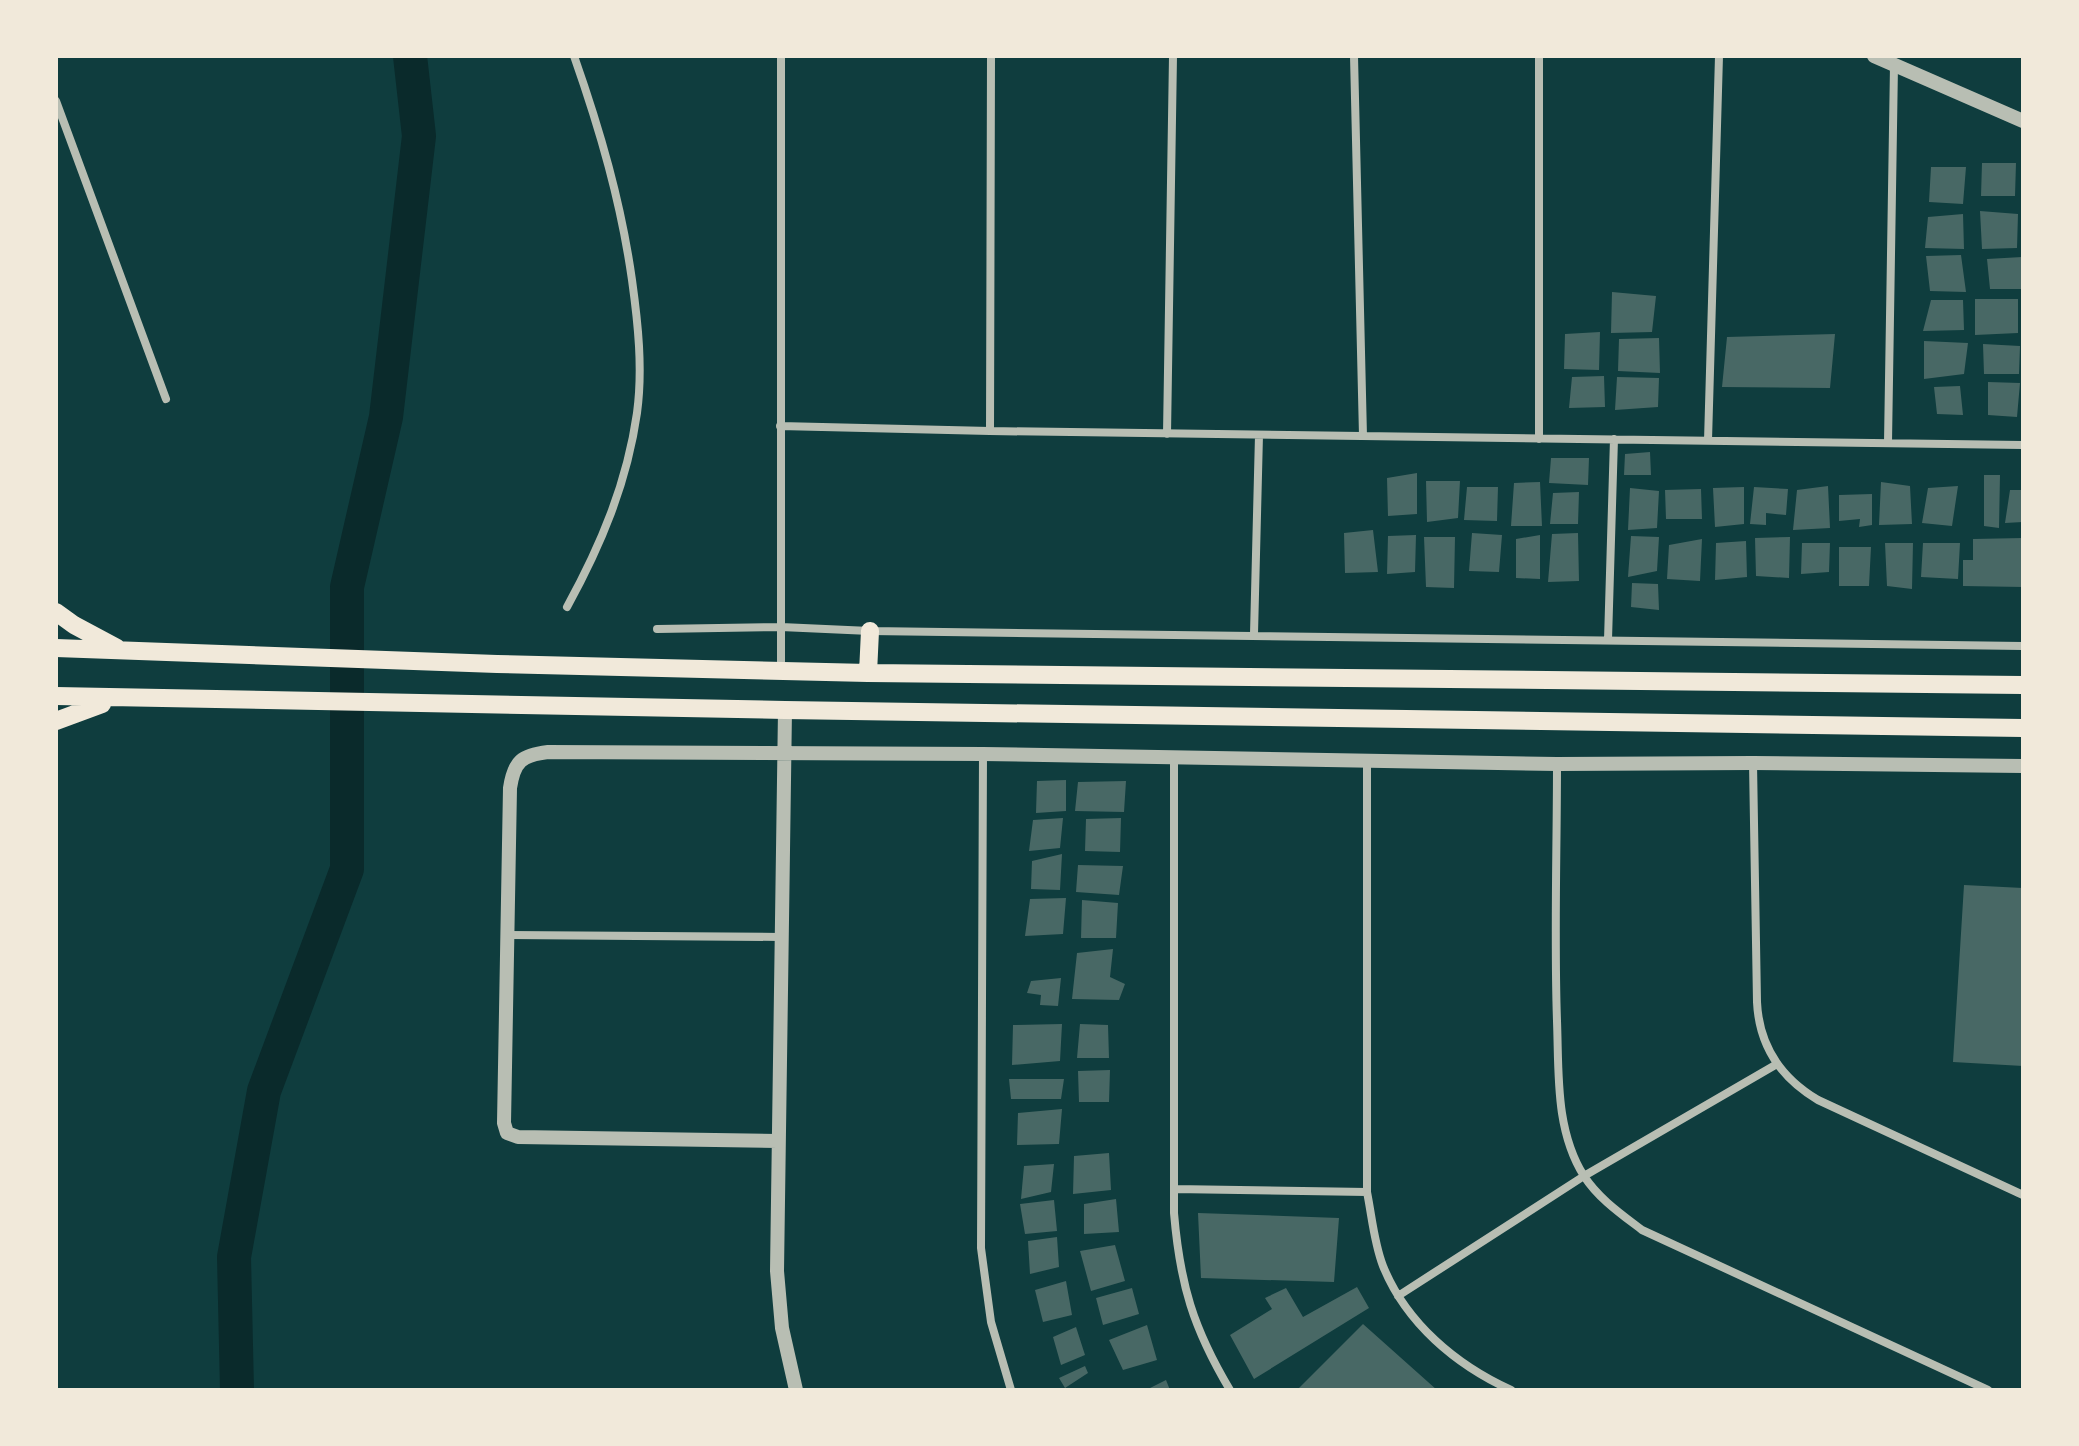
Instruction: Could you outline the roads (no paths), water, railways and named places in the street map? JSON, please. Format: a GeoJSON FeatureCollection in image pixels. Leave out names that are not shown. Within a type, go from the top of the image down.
{"type":"FeatureCollection","features":[{"type":"Feature","properties":{"kind":"highway"},"geometry":{"type":"LineString","coordinates":[[56,612],[120,650]]}},
{"type":"Feature","properties":{"kind":"highway"},"geometry":{"type":"LineString","coordinates":[[868,673],[870,631]]}},
{"type":"Feature","properties":{"kind":"highway"},"geometry":{"type":"LineString","coordinates":[[56,648],[497,664],[868,673],[2023,685]]}},
{"type":"Feature","properties":{"kind":"highway"},"geometry":{"type":"LineString","coordinates":[[56,696],[496,706],[2023,728]]}},
{"type":"Feature","properties":{"kind":"highway"},"geometry":{"type":"LineString","coordinates":[[56,721],[123,698]]}},
{"type":"Feature","properties":{"kind":"street"},"geometry":{"type":"LineString","coordinates":[[567,607],[603,539],[619,493],[637,412],[640,378],[637,316],[621,210],[598,124],[574,56]]}},
{"type":"Feature","properties":{"kind":"street"},"geometry":{"type":"LineString","coordinates":[[781,56],[781,669]]}},
{"type":"Feature","properties":{"kind":"street"},"geometry":{"type":"LineString","coordinates":[[990,431],[991,56]]}},
{"type":"Feature","properties":{"kind":"street"},"geometry":{"type":"LineString","coordinates":[[1167,434],[1173,56]]}},
{"type":"Feature","properties":{"kind":"street"},"geometry":{"type":"LineString","coordinates":[[1354,56],[1363,436]]}},
{"type":"Feature","properties":{"kind":"street"},"geometry":{"type":"LineString","coordinates":[[1539,56],[1539,439]]}},
{"type":"Feature","properties":{"kind":"street"},"geometry":{"type":"LineString","coordinates":[[1708,441],[1719,56]]}},
{"type":"Feature","properties":{"kind":"street"},"geometry":{"type":"LineString","coordinates":[[1874,56],[2023,121]]}},
{"type":"Feature","properties":{"kind":"street"},"geometry":{"type":"LineString","coordinates":[[1888,443],[1894,65]]}},
{"type":"Feature","properties":{"kind":"street"},"geometry":{"type":"LineString","coordinates":[[56,101],[166,399]]}},
{"type":"Feature","properties":{"kind":"street"},"geometry":{"type":"LineString","coordinates":[[780,426],[2023,445]]}},
{"type":"Feature","properties":{"kind":"street"},"geometry":{"type":"LineString","coordinates":[[1254,634],[1259,435]]}},
{"type":"Feature","properties":{"kind":"street"},"geometry":{"type":"LineString","coordinates":[[1608,640],[1614,439]]}},
{"type":"Feature","properties":{"kind":"street"},"geometry":{"type":"LineString","coordinates":[[657,629],[781,627],[870,631],[2023,646]]}},
{"type":"Feature","properties":{"kind":"street"},"geometry":{"type":"LineString","coordinates":[[785,710],[777,1271],[782,1328],[796,1390]]}},
{"type":"Feature","properties":{"kind":"street"},"geometry":{"type":"LineString","coordinates":[[777,1141],[518,1137],[507,1133],[504,1123],[510,788],[512,772],[520,760],[532,754],[548,752],[784,752],[1557,764],[2023,766]]}},
{"type":"Feature","properties":{"kind":"street"},"geometry":{"type":"LineString","coordinates":[[983,754],[981,1248],[991,1322],[1011,1390]]}},
{"type":"Feature","properties":{"kind":"street"},"geometry":{"type":"LineString","coordinates":[[1174,759],[1176,1238],[1182,1285],[1196,1324],[1230,1390]]}},
{"type":"Feature","properties":{"kind":"street"},"geometry":{"type":"LineString","coordinates":[[1367,761],[1367,1192],[1383,1264],[1398,1296],[1415,1320],[1444,1348],[1511,1390]]}},
{"type":"Feature","properties":{"kind":"street"},"geometry":{"type":"LineString","coordinates":[[1753,763],[1758,1024],[1777,1064],[1789,1078],[1818,1100],[2023,1195]]}},
{"type":"Feature","properties":{"kind":"street"},"geometry":{"type":"LineString","coordinates":[[1557,764],[1556,978],[1560,1099],[1564,1127],[1584,1176],[1614,1210],[1642,1230],[1970,1386],[1988,1390]]}},
{"type":"Feature","properties":{"kind":"street"},"geometry":{"type":"LineString","coordinates":[[509,935],[781,937]]}},
{"type":"Feature","properties":{"kind":"street"},"geometry":{"type":"LineString","coordinates":[[1398,1296],[1584,1176],[1777,1064]]}},
{"type":"Feature","properties":{"kind":"street"},"geometry":{"type":"LineString","coordinates":[[1174,1189],[1367,1192]]}},
{"type":"Feature","properties":{"kind":"waterway"},"geometry":{"type":"LineString","coordinates":[[237,1390],[234,1257],[264,1091],[347,869],[347,587],[386,417],[419,136],[410,56]]}}]}
